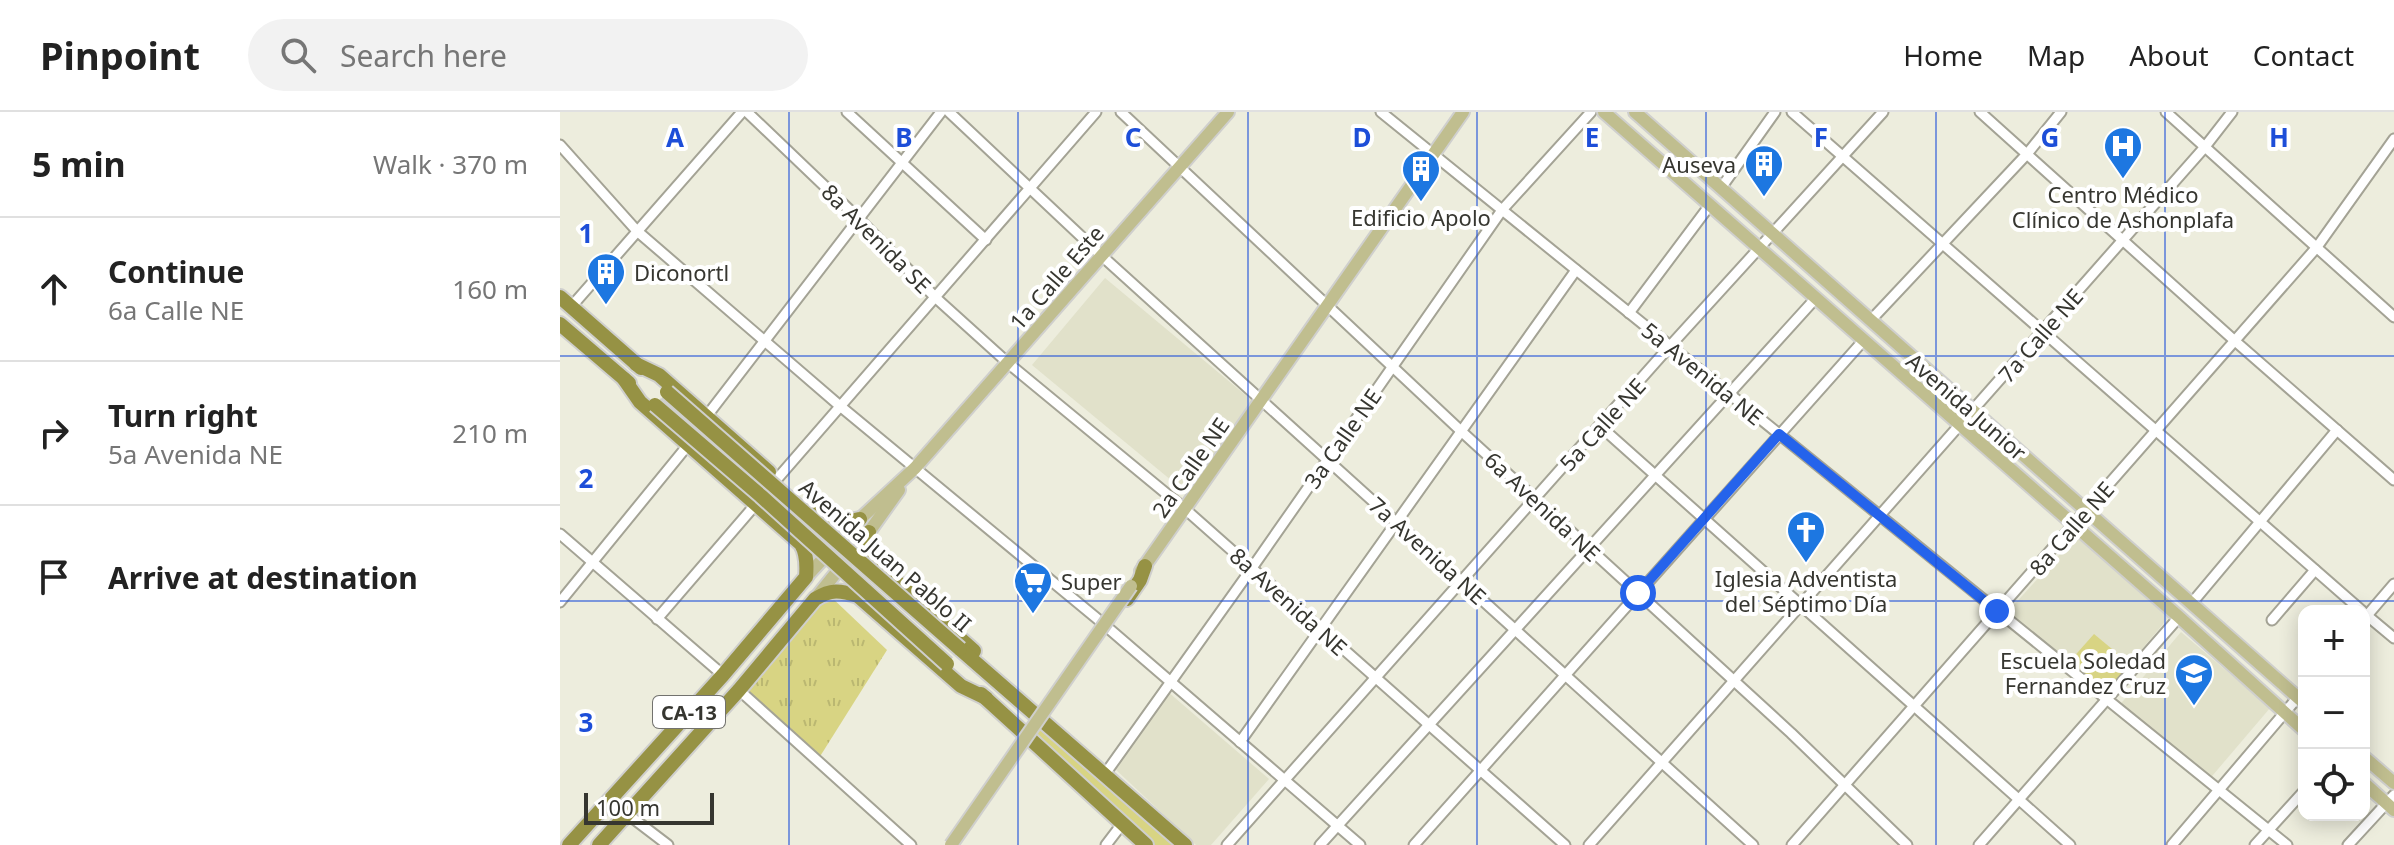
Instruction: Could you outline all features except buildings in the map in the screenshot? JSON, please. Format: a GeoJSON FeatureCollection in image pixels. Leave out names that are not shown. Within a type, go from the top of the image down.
{"type":"FeatureCollection","features":[{"type":"Feature","properties":{"kind":"highway","name":"Avenida Juan Pablo II"},"geometry":{"type":"LineString","coordinates":[[565,302],[1185,845]]}},
{"type":"Feature","properties":{"kind":"highway","name":"Avenida Juan Pablo II"},"geometry":{"type":"LineString","coordinates":[[560,324],[761,496],[1146,845]]}},
{"type":"Feature","properties":{"kind":"highway"},"geometry":{"type":"LineString","coordinates":[[636,364],[659,375],[824,521],[837,524],[860,519]]}},
{"type":"Feature","properties":{"kind":"highway"},"geometry":{"type":"LineString","coordinates":[[624,379],[640,402],[801,544],[805,551],[806,577]]}},
{"type":"Feature","properties":{"kind":"highway"},"geometry":{"type":"LineString","coordinates":[[768,515],[775,516],[782,512],[791,499],[791,491]]}},
{"type":"Feature","properties":{"kind":"highway"},"geometry":{"type":"LineString","coordinates":[[869,532],[866,547],[869,557],[984,659],[999,683]]}},
{"type":"Feature","properties":{"kind":"highway"},"geometry":{"type":"LineString","coordinates":[[1016,698],[1038,704],[1051,698],[1104,624],[1133,575],[1145,566]]}},
{"type":"Feature","properties":{"kind":"highway","name":"CA-13"},"geometry":{"type":"LineString","coordinates":[[569,845],[723,675],[806,577]]}},
{"type":"Feature","properties":{"kind":"highway"},"geometry":{"type":"LineString","coordinates":[[815,599],[828,591],[841,590],[858,596],[961,686],[986,698]]}},
{"type":"Feature","properties":{"kind":"highway"},"geometry":{"type":"LineString","coordinates":[[885,619],[882,607],[887,595],[905,590]]}},
{"type":"Feature","properties":{"kind":"highway","name":"CA-13"},"geometry":{"type":"LineString","coordinates":[[599,845],[739,690],[815,599]]}},
{"type":"Feature","properties":{"kind":"highway"},"geometry":{"type":"LineString","coordinates":[[1051,698],[1049,716],[1059,736]]}},
{"type":"Feature","properties":{"kind":"highway"},"geometry":{"type":"LineString","coordinates":[[951,845],[1011,755],[1015,736],[1003,714]]}},
{"type":"Feature","properties":{"kind":"highway"},"geometry":{"type":"LineString","coordinates":[[1011,755],[1027,750],[1058,764]]}},
{"type":"Feature","properties":{"kind":"main road","name":"1a Calle Este"},"geometry":{"type":"LineString","coordinates":[[806,577],[860,519],[915,468],[1228,112]]}},
{"type":"Feature","properties":{"kind":"main road","name":"2a Calle NE"},"geometry":{"type":"LineString","coordinates":[[951,845],[1463,112]]}},
{"type":"Feature","properties":{"kind":"main road","name":"Avenida Junior"},"geometry":{"type":"LineString","coordinates":[[1604,112],[2298,725]]}},
{"type":"Feature","properties":{"kind":"main road","name":"Avenida Junior"},"geometry":{"type":"LineString","coordinates":[[1635,112],[2191,604],[2298,694]]}},
{"type":"Feature","properties":{"kind":"main road","name":"1a Calle Este"},"geometry":{"type":"LineString","coordinates":[[815,599],[915,468]]}},
{"type":"Feature","properties":{"kind":"main road"},"geometry":{"type":"LineString","coordinates":[[2370,762],[2394,783]]}},
{"type":"Feature","properties":{"kind":"main road"},"geometry":{"type":"LineString","coordinates":[[2370,787],[2392,803]]}},
{"type":"Feature","properties":{"kind":"street","name":"8a Avenida SE"},"geometry":{"type":"LineString","coordinates":[[744,112],[859,219],[936,298],[1008,363]]}},
{"type":"Feature","properties":{"kind":"street"},"geometry":{"type":"LineString","coordinates":[[565,302],[637,231],[744,112]]}},
{"type":"Feature","properties":{"kind":"street"},"geometry":{"type":"LineString","coordinates":[[847,112],[986,240]]}},
{"type":"Feature","properties":{"kind":"street"},"geometry":{"type":"LineString","coordinates":[[706,417],[941,112]]}},
{"type":"Feature","properties":{"kind":"street","name":"7a Avenida NE"},"geometry":{"type":"LineString","coordinates":[[949,112],[1102,256],[1753,845]]}},
{"type":"Feature","properties":{"kind":"street"},"geometry":{"type":"LineString","coordinates":[[777,479],[1096,112]]}},
{"type":"Feature","properties":{"kind":"street","name":"6a Avenida NE"},"geometry":{"type":"LineString","coordinates":[[1121,112],[1907,845]]}},
{"type":"Feature","properties":{"kind":"street","name":"5a Avenida NE"},"geometry":{"type":"LineString","coordinates":[[1381,112],[2287,845]]}},
{"type":"Feature","properties":{"kind":"street","name":"3a Calle NE"},"geometry":{"type":"LineString","coordinates":[[1105,774],[1502,210],[1591,112]]}},
{"type":"Feature","properties":{"kind":"street"},"geometry":{"type":"LineString","coordinates":[[1721,188],[1775,112]]}},
{"type":"Feature","properties":{"kind":"street"},"geometry":{"type":"LineString","coordinates":[[1792,112],[2353,605]]}},
{"type":"Feature","properties":{"kind":"street","name":"5a Calle NE"},"geometry":{"type":"LineString","coordinates":[[1227,845],[1670,346],[1883,112]]}},
{"type":"Feature","properties":{"kind":"street"},"geometry":{"type":"LineString","coordinates":[[1980,112],[2394,480]]}},
{"type":"Feature","properties":{"kind":"street"},"geometry":{"type":"LineString","coordinates":[[1871,320],[2027,154],[2061,112]]}},
{"type":"Feature","properties":{"kind":"street"},"geometry":{"type":"LineString","coordinates":[[2166,112],[2394,317]]}},
{"type":"Feature","properties":{"kind":"street","name":"7a Calle NE"},"geometry":{"type":"LineString","coordinates":[[1589,845],[2123,241],[2232,112]]}},
{"type":"Feature","properties":{"kind":"street","name":"8a Calle NE"},"geometry":{"type":"LineString","coordinates":[[1792,845],[2317,247],[2393,141]]}},
{"type":"Feature","properties":{"kind":"street"},"geometry":{"type":"LineString","coordinates":[[560,145],[637,231],[840,406],[1104,624],[1360,845]]}},
{"type":"Feature","properties":{"kind":"street"},"geometry":{"type":"LineString","coordinates":[[1629,313],[1710,205]]}},
{"type":"Feature","properties":{"kind":"street"},"geometry":{"type":"LineString","coordinates":[[1240,742],[1576,270]]}},
{"type":"Feature","properties":{"kind":"street"},"geometry":{"type":"LineString","coordinates":[[1320,845],[1815,299]]}},
{"type":"Feature","properties":{"kind":"street"},"geometry":{"type":"LineString","coordinates":[[1414,845],[1863,341]]}},
{"type":"Feature","properties":{"kind":"street","name":"8a Avenida NE"},"geometry":{"type":"LineString","coordinates":[[1008,363],[1185,509],[1565,845]]}},
{"type":"Feature","properties":{"kind":"street"},"geometry":{"type":"LineString","coordinates":[[1600,426],[2070,845]]}},
{"type":"Feature","properties":{"kind":"street"},"geometry":{"type":"LineString","coordinates":[[2191,604],[2337,430]]}},
{"type":"Feature","properties":{"kind":"street"},"geometry":{"type":"LineString","coordinates":[[560,602],[688,445]]}},
{"type":"Feature","properties":{"kind":"street"},"geometry":{"type":"LineString","coordinates":[[657,619],[756,504]]}},
{"type":"Feature","properties":{"kind":"street"},"geometry":{"type":"LineString","coordinates":[[560,534],[723,675]]}},
{"type":"Feature","properties":{"kind":"street"},"geometry":{"type":"LineString","coordinates":[[2272,620],[2315,570]]}},
{"type":"Feature","properties":{"kind":"street"},"geometry":{"type":"LineString","coordinates":[[2370,609],[2394,584]]}},
{"type":"Feature","properties":{"kind":"street"},"geometry":{"type":"LineString","coordinates":[[1979,845],[2179,617]]}},
{"type":"Feature","properties":{"kind":"street"},"geometry":{"type":"LineString","coordinates":[[2370,620],[2394,638]]}},
{"type":"Feature","properties":{"kind":"street"},"geometry":{"type":"LineString","coordinates":[[739,690],[911,845]]}},
{"type":"Feature","properties":{"kind":"street"},"geometry":{"type":"LineString","coordinates":[[2172,845],[2298,701]]}},
{"type":"Feature","properties":{"kind":"street"},"geometry":{"type":"LineString","coordinates":[[2255,845],[2298,798]]}},
{"type":"Feature","properties":{"kind":"street"},"geometry":{"type":"LineString","coordinates":[[609,800],[668,845]]}},
{"type":"Feature","properties":{"kind":"street"},"geometry":{"type":"LineString","coordinates":[[2348,845],[2392,803]]}},
{"type":"Feature","properties":{"kind":"street"},"geometry":{"type":"LineString","coordinates":[[1106,845],[1122,824]]}},
{"type":"Feature","properties":{"kind":"shaded area"},"geometry":{"type":"Polygon","coordinates":[[[1105,278],[1255,403],[1183,490],[1032,365],[1105,278]]]}},
{"type":"Feature","properties":{"kind":"shaded area"},"geometry":{"type":"Polygon","coordinates":[[[2078,534],[2169,617],[2100,699],[2004,616],[2078,534]]]}},
{"type":"Feature","properties":{"kind":"shaded area","name":"Escuela Soledad Fernandez Cruz"},"geometry":{"type":"Polygon","coordinates":[[[2181,632],[2270,708],[2207,782],[2118,707],[2181,632]]]}},
{"type":"Feature","properties":{"kind":"shaded area"},"geometry":{"type":"Polygon","coordinates":[[[1167,691],[1269,779],[1211,845],[1196,845],[1113,767],[1167,691]]]}},
{"type":"Feature","properties":{"kind":"green space"},"geometry":{"type":"Polygon","coordinates":[[[828,594],[887,650],[819,758],[745,691],[828,594]]]}},
{"type":"Feature","properties":{"kind":"green space"},"geometry":{"type":"Polygon","coordinates":[[[2094,634],[2130,664],[2106,692],[2070,661],[2094,634]]]}},
{"type":"Feature","properties":{"kind":"green space"},"geometry":{"type":"Polygon","coordinates":[[[1043,721],[1183,845],[1147,845],[1030,738],[1043,721]]]}},
{"type":"Feature","properties":{"kind":"place","name":"Centro Médico Clínico de Ashonplafa"},"geometry":{"type":"Point","coordinates":[2123,180]}},
{"type":"Feature","properties":{"kind":"place","name":"Auseva"},"geometry":{"type":"Point","coordinates":[1764,198]}},
{"type":"Feature","properties":{"kind":"place","name":"Edificio Apolo"},"geometry":{"type":"Point","coordinates":[1421,203]}},
{"type":"Feature","properties":{"kind":"place","name":"Diconortl"},"geometry":{"type":"Point","coordinates":[606,306]}},
{"type":"Feature","properties":{"kind":"place","name":"Iglesia Adventista del Séptimo Día"},"geometry":{"type":"Point","coordinates":[1806,564]}},
{"type":"Feature","properties":{"kind":"place","name":"Super"},"geometry":{"type":"Point","coordinates":[1033,615]}},
{"type":"Feature","properties":{"kind":"place","name":"Escuela Soledad Fernandez Cruz"},"geometry":{"type":"Point","coordinates":[2194,707]}},
{"type":"Feature","properties":{"kind":"route"},"geometry":{"type":"LineString","coordinates":[[1638,593],[1779,434],[1997,611]]}}]}
